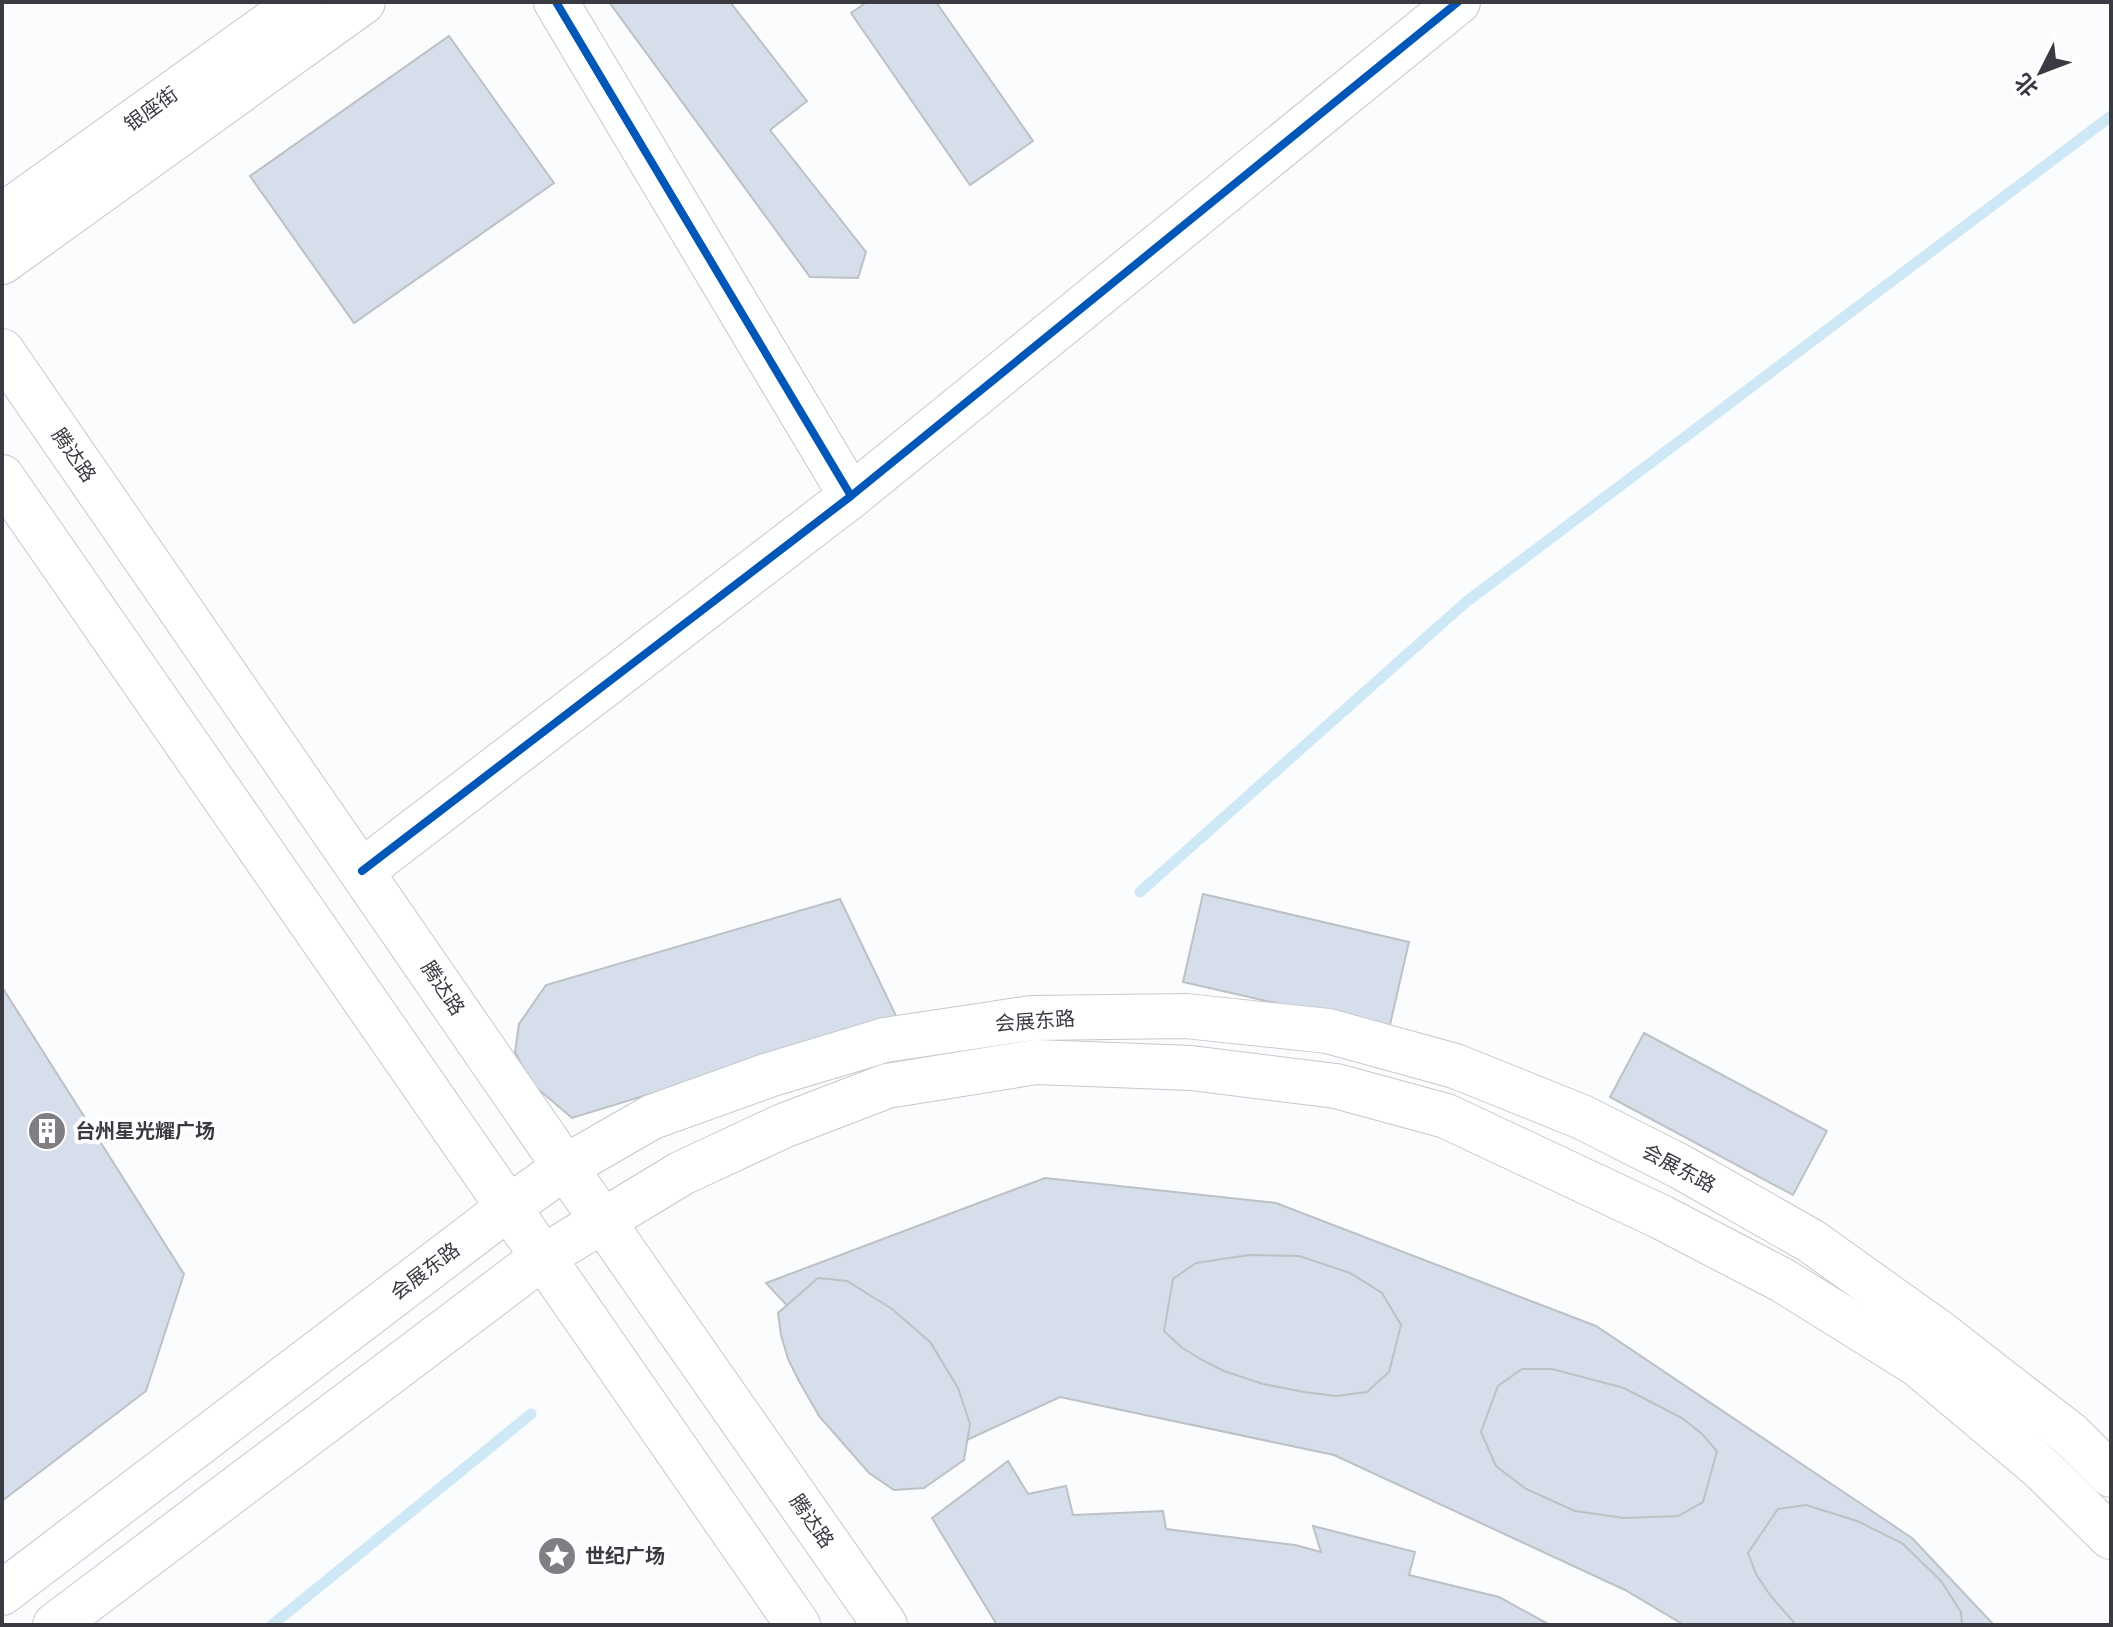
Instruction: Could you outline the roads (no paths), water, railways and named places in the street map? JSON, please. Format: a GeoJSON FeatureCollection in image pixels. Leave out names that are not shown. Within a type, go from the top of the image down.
{"type":"FeatureCollection","features":[{"type":"Feature","properties":{"kind":"main road","name":"银座街"},"geometry":{"type":"LineString","coordinates":[[2,216],[300,2]]}},
{"type":"Feature","properties":{"kind":"main road"},"geometry":{"type":"LineString","coordinates":[[2,262],[363,2]]}},
{"type":"Feature","properties":{"kind":"main road"},"geometry":{"type":"LineString","coordinates":[[556,2],[851,496]]}},
{"type":"Feature","properties":{"kind":"main road"},"geometry":{"type":"LineString","coordinates":[[362,871],[851,496],[1458,2]]}},
{"type":"Feature","properties":{"kind":"main road","name":"腾达路"},"geometry":{"type":"LineString","coordinates":[[2,351],[885,1625]]}},
{"type":"Feature","properties":{"kind":"main road"},"geometry":{"type":"LineString","coordinates":[[2,477],[798,1625]]}},
{"type":"Feature","properties":{"kind":"main road","name":"会展东路"},"geometry":{"type":"LineString","coordinates":[[2,1593],[508,1208],[565,1167],[652,1117],[769,1075],[885,1040],[1032,1018],[1186,1016],[1328,1031],[1455,1066],[1582,1117],[1681,1167],[1811,1241],[1937,1331],[2071,1435],[2111,1475]]}},
{"type":"Feature","properties":{"kind":"main road","name":"会展东路"},"geometry":{"type":"LineString","coordinates":[[55,1625],[543,1257],[682,1173],[783,1126],[887,1086],[1036,1062],[1191,1068],[1336,1086],[1446,1116],[1661,1217],[1782,1280],[1917,1364],[2041,1468],[2111,1537]]}},
{"type":"Feature","properties":{"kind":"waterway"},"geometry":{"type":"LineString","coordinates":[[1140,892],[1466,602],[2111,116]]}},
{"type":"Feature","properties":{"kind":"waterway"},"geometry":{"type":"LineString","coordinates":[[272,1625],[531,1414]]}},
{"type":"Feature","properties":{"kind":"place","name":"台州星光耀广场"},"geometry":{"type":"Point","coordinates":[47,1131]}},
{"type":"Feature","properties":{"kind":"place","name":"世纪广场"},"geometry":{"type":"Point","coordinates":[557,1556]}}]}
